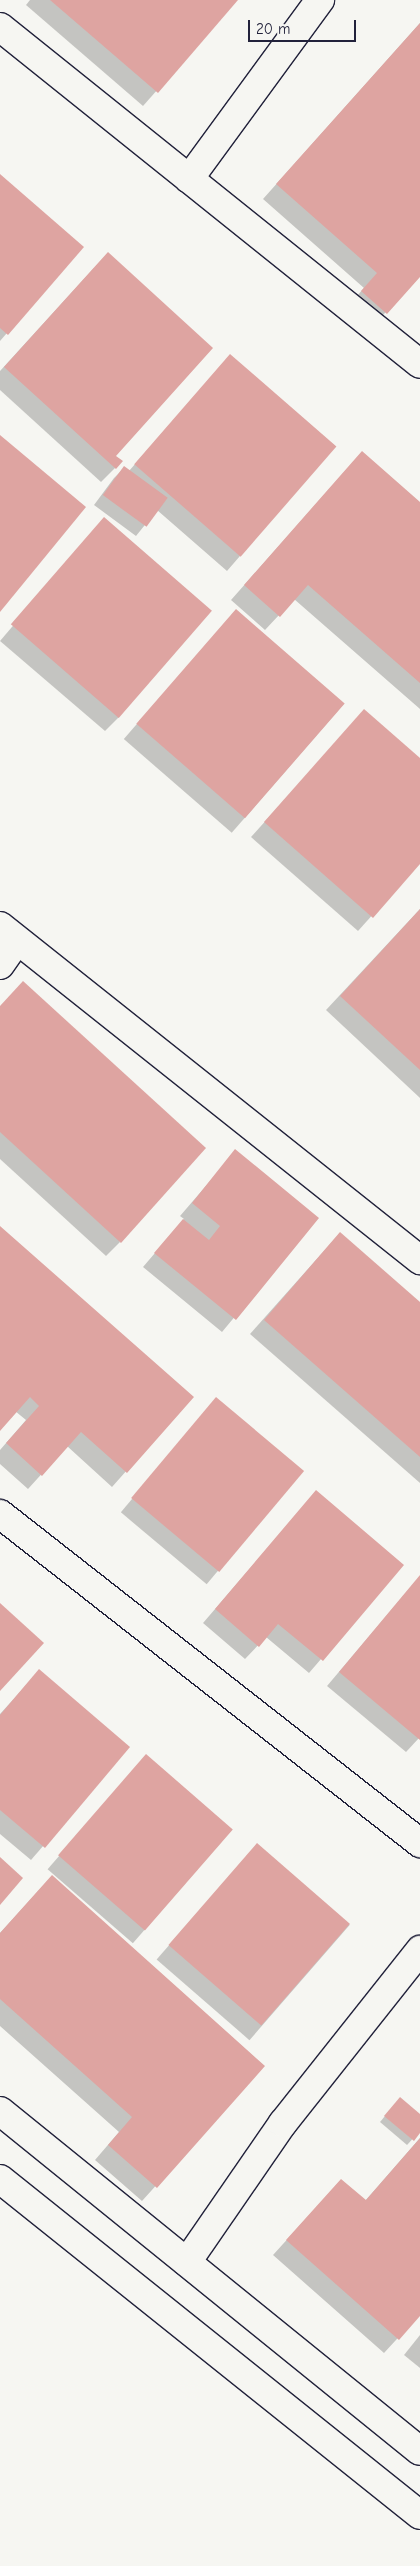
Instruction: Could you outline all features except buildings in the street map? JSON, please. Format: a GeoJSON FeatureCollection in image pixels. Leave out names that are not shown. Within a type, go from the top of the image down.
{"type":"FeatureCollection","features":[{"type":"Feature","properties":{"kind":"street"},"geometry":{"type":"LineString","coordinates":[[189,179],[320,0]]}},
{"type":"Feature","properties":{"kind":"street"},"geometry":{"type":"LineString","coordinates":[[0,28],[420,364]]}},
{"type":"Feature","properties":{"kind":"street"},"geometry":{"type":"LineString","coordinates":[[0,965],[9,933],[420,1260]]}},
{"type":"Feature","properties":{"kind":"street"},"geometry":{"type":"LineString","coordinates":[[0,1514],[420,1843]]}},
{"type":"Feature","properties":{"kind":"street"},"geometry":{"type":"LineString","coordinates":[[186,2262],[284,2123],[420,1950]]}},
{"type":"Feature","properties":{"kind":"street"},"geometry":{"type":"LineString","coordinates":[[0,2111],[420,2451]]}},
{"type":"Feature","properties":{"kind":"street"},"geometry":{"type":"LineString","coordinates":[[0,2179],[420,2515]]}}]}
